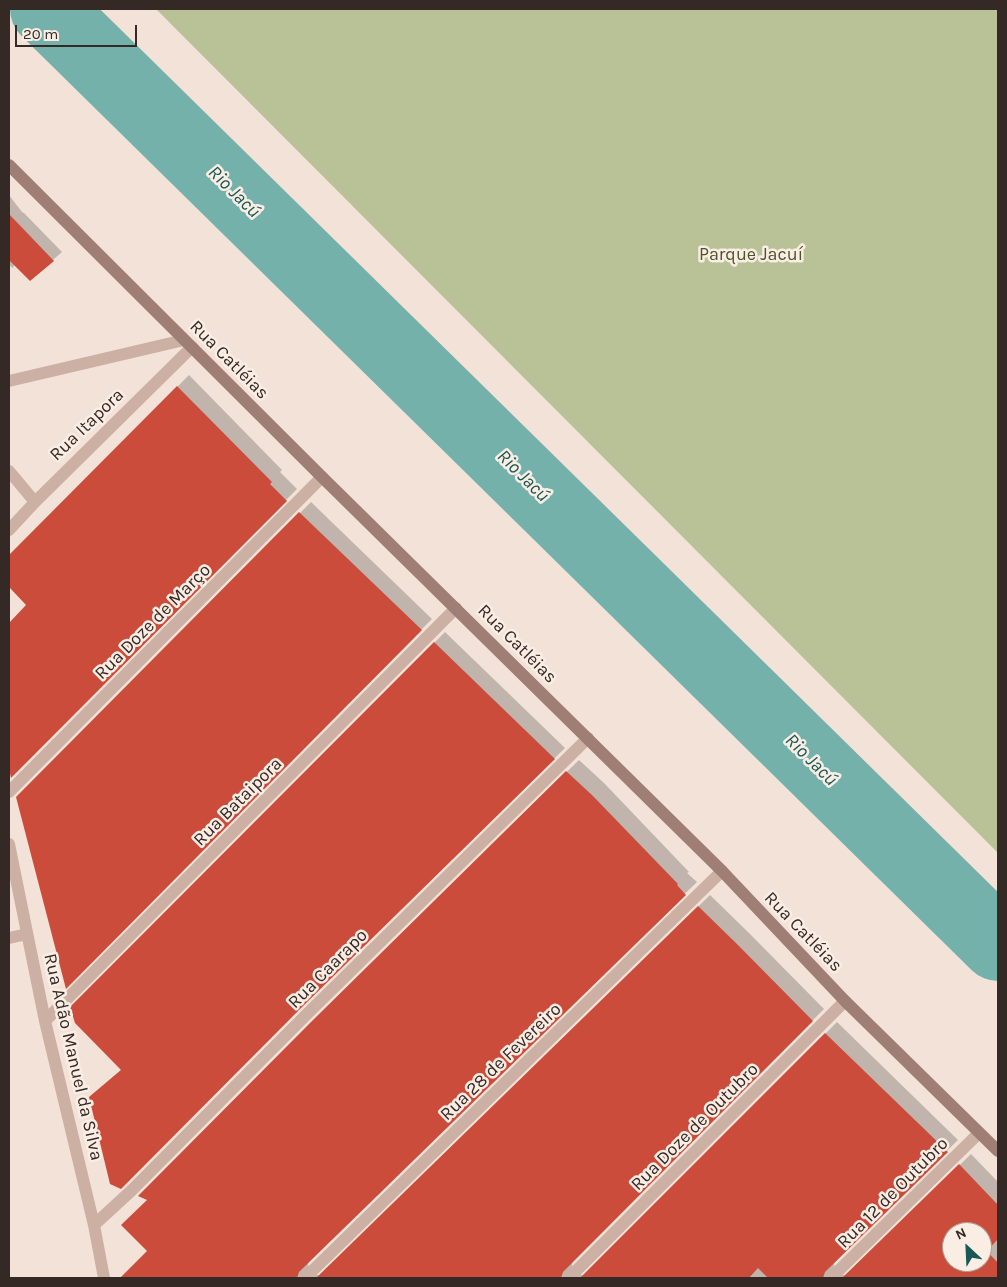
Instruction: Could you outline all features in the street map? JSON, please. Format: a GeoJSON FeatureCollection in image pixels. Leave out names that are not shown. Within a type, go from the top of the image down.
{"type":"FeatureCollection","features":[{"type":"Feature","properties":{"kind":"street","name":"Rua Catléias"},"geometry":{"type":"LineString","coordinates":[[9,165],[722,871],[845,1001],[998,1152]]}},
{"type":"Feature","properties":{"kind":"street"},"geometry":{"type":"LineString","coordinates":[[9,381],[188,343]]}},
{"type":"Feature","properties":{"kind":"street","name":"Rua Itapora"},"geometry":{"type":"LineString","coordinates":[[9,530],[188,343]]}},
{"type":"Feature","properties":{"kind":"street"},"geometry":{"type":"LineString","coordinates":[[9,471],[34,502]]}},
{"type":"Feature","properties":{"kind":"street","name":"Rua Doze de Março"},"geometry":{"type":"LineString","coordinates":[[9,792],[322,477]]}},
{"type":"Feature","properties":{"kind":"street","name":"Rua Bataipora"},"geometry":{"type":"LineString","coordinates":[[45,1020],[456,608]]}},
{"type":"Feature","properties":{"kind":"street","name":"Rua Caarapo"},"geometry":{"type":"LineString","coordinates":[[94,1225],[132,1190],[305,1016],[588,738]]}},
{"type":"Feature","properties":{"kind":"street","name":"Rua Adão Manuel da Silva"},"geometry":{"type":"LineString","coordinates":[[9,844],[45,1020],[94,1225],[104,1278]]}},
{"type":"Feature","properties":{"kind":"street","name":"Rua 28 de Fevereiro"},"geometry":{"type":"LineString","coordinates":[[305,1278],[722,871]]}},
{"type":"Feature","properties":{"kind":"street"},"geometry":{"type":"LineString","coordinates":[[9,938],[28,934]]}},
{"type":"Feature","properties":{"kind":"street","name":"Rua Doze de Outubro"},"geometry":{"type":"LineString","coordinates":[[568,1278],[845,1001]]}},
{"type":"Feature","properties":{"kind":"street","name":"Rua 12 de Outubro"},"geometry":{"type":"LineString","coordinates":[[831,1278],[979,1133]]}},
{"type":"Feature","properties":{"kind":"green space","name":"Parque Jacuí"},"geometry":{"type":"Polygon","coordinates":[[[156,9],[998,9],[998,853],[156,9]]]}},
{"type":"Feature","properties":{"kind":"building"},"geometry":{"type":"Polygon","coordinates":[[[9,214],[54,261],[30,281],[9,260],[9,214]]]}},
{"type":"Feature","properties":{"kind":"building"},"geometry":{"type":"Polygon","coordinates":[[[177,386],[272,482],[270,484],[287,501],[11,778],[9,769],[9,623],[26,605],[9,587],[9,555],[177,386]]]}},
{"type":"Feature","properties":{"kind":"building"},"geometry":{"type":"Polygon","coordinates":[[[299,512],[422,630],[66,989],[16,797],[299,512]]]}},
{"type":"Feature","properties":{"kind":"building"},"geometry":{"type":"Polygon","coordinates":[[[434,642],[555,759],[299,1010],[121,1189],[110,1184],[89,1097],[121,1070],[75,1023],[70,1007],[434,642]]]}},
{"type":"Feature","properties":{"kind":"building"},"geometry":{"type":"Polygon","coordinates":[[[566,771],[592,795],[678,884],[686,895],[299,1272],[297,1278],[120,1278],[147,1251],[121,1225],[147,1200],[138,1196],[311,1022],[566,771]]]}},
{"type":"Feature","properties":{"kind":"building"},"geometry":{"type":"Polygon","coordinates":[[[698,906],[813,1021],[563,1272],[561,1278],[316,1278],[698,906]]]}},
{"type":"Feature","properties":{"kind":"building"},"geometry":{"type":"Polygon","coordinates":[[[825,1033],[948,1152],[825,1272],[823,1278],[768,1278],[758,1268],[749,1278],[580,1278],[825,1033]]]}},
{"type":"Feature","properties":{"kind":"building"},"geometry":{"type":"Polygon","coordinates":[[[959,1164],[998,1205],[998,1239],[992,1246],[992,1222],[942,1222],[942,1272],[992,1272],[992,1256],[998,1263],[998,1278],[842,1278],[959,1164]]]}},
{"type":"Feature","properties":{"kind":"waterway","name":"Rio Jacú"},"geometry":{"type":"LineString","coordinates":[[47,9],[998,944]]}}]}
